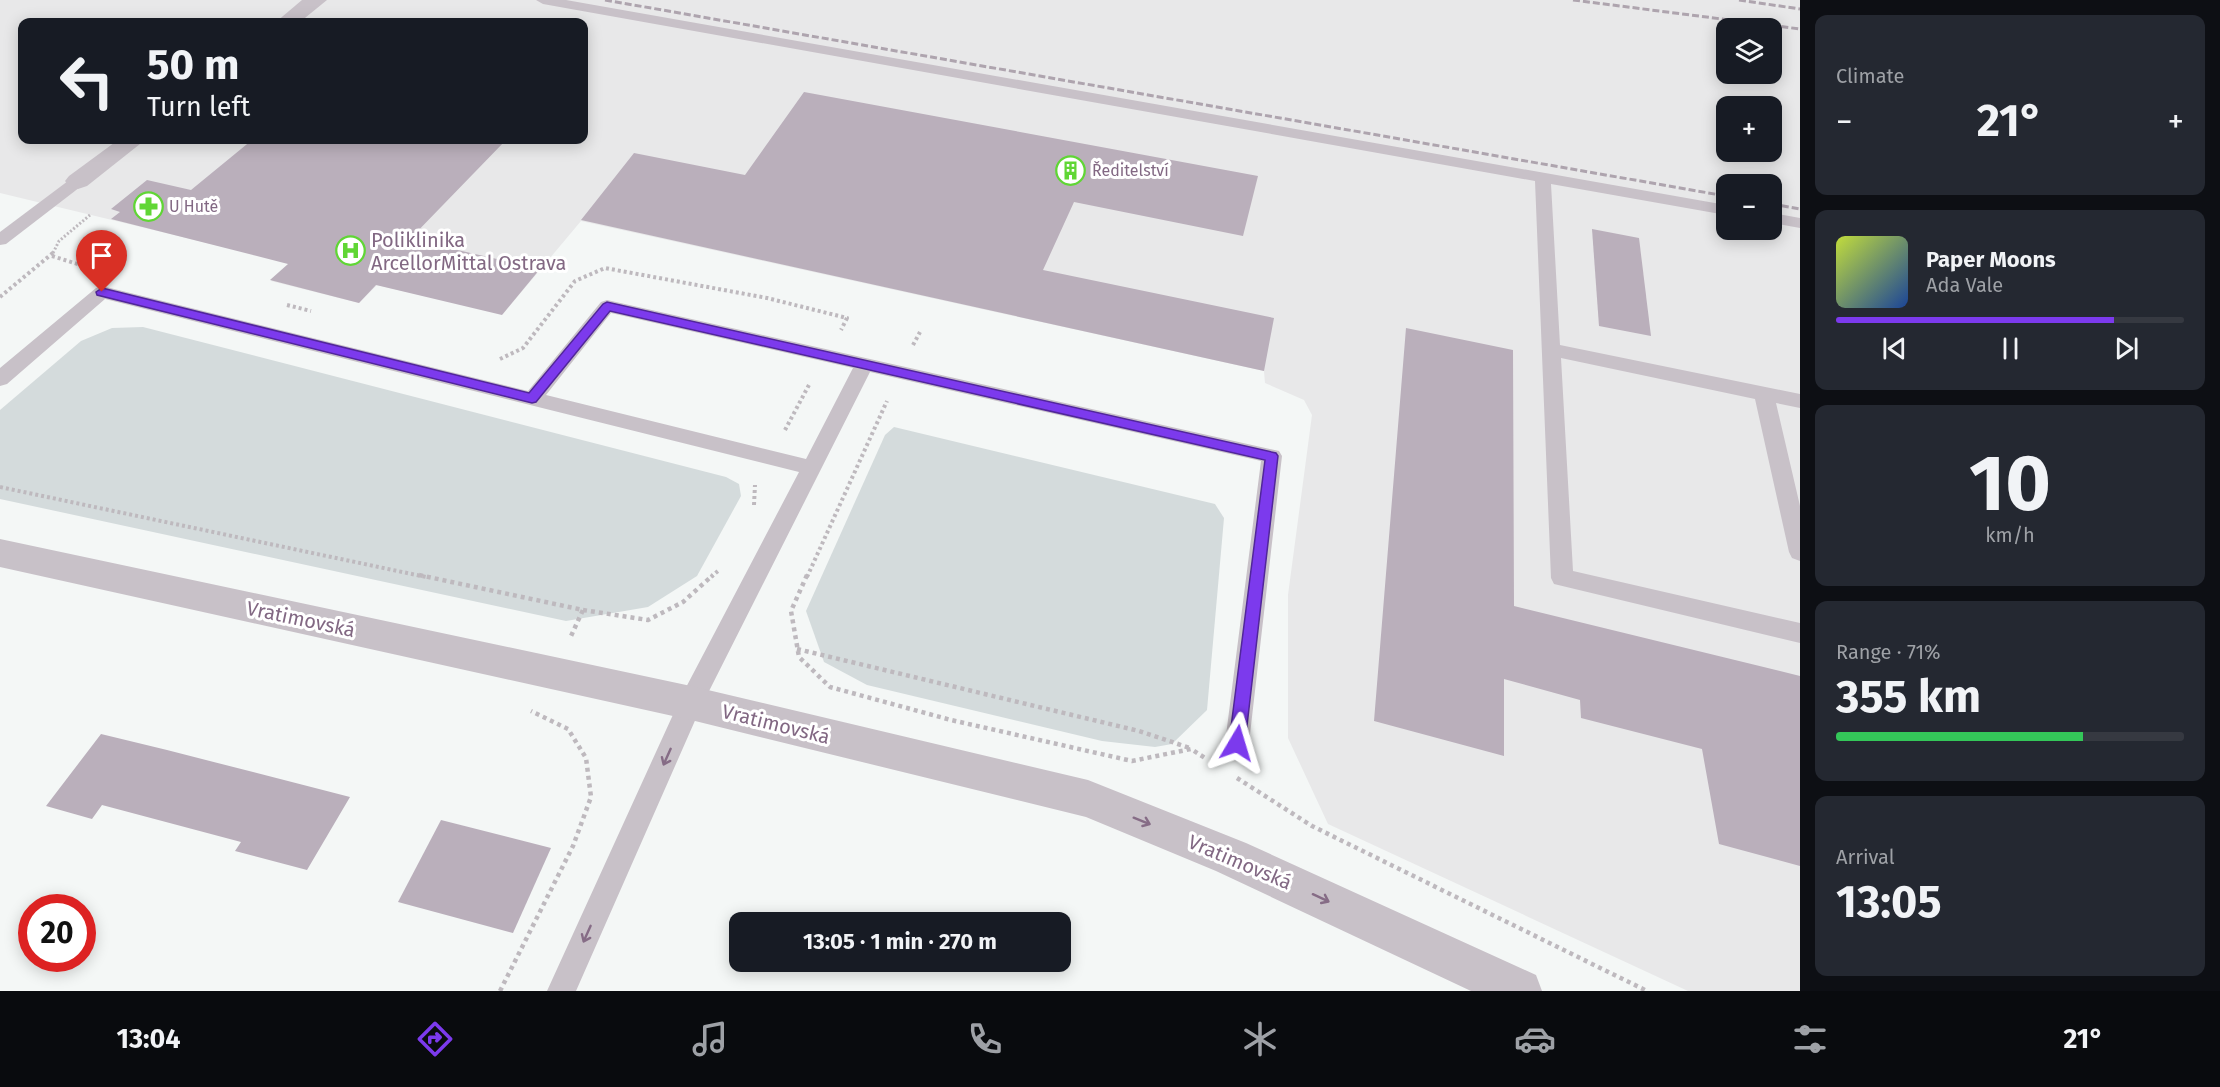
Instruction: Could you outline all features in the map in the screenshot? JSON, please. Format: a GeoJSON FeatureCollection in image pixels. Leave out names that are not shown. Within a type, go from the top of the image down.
{"type":"FeatureCollection","features":[{"type":"Feature","properties":{"kind":"street"},"geometry":{"type":"LineString","coordinates":[[292,18],[316,0]]}},
{"type":"Feature","properties":{"kind":"street"},"geometry":{"type":"LineString","coordinates":[[78,181],[128,144]]}},
{"type":"Feature","properties":{"kind":"street","name":"Vratimovská"},"geometry":{"type":"LineString","coordinates":[[0,553],[691,703],[1088,799],[1231,857],[1520,991]]}},
{"type":"Feature","properties":{"kind":"lane"},"geometry":{"type":"LineString","coordinates":[[543,0],[1716,208]]}},
{"type":"Feature","properties":{"kind":"lane"},"geometry":{"type":"LineString","coordinates":[[1543,177],[1563,578],[1800,633]]}},
{"type":"Feature","properties":{"kind":"lane"},"geometry":{"type":"LineString","coordinates":[[0,240],[78,181]]}},
{"type":"Feature","properties":{"kind":"lane"},"geometry":{"type":"LineString","coordinates":[[1782,220],[1800,223]]}},
{"type":"Feature","properties":{"kind":"lane"},"geometry":{"type":"LineString","coordinates":[[0,379],[102,292],[812,468]]}},
{"type":"Feature","properties":{"kind":"lane"},"geometry":{"type":"LineString","coordinates":[[532,399],[607,306],[899,374],[1272,456],[1237,743]]}},
{"type":"Feature","properties":{"kind":"lane"},"geometry":{"type":"LineString","coordinates":[[1551,349],[1800,401]]}},
{"type":"Feature","properties":{"kind":"lane"},"geometry":{"type":"LineString","coordinates":[[561,991],[691,703],[864,366]]}},
{"type":"Feature","properties":{"kind":"lane"},"geometry":{"type":"LineString","coordinates":[[1764,394],[1800,552]]}},
{"type":"Feature","properties":{"kind":"path"},"geometry":{"type":"LineString","coordinates":[[0,297],[52,256],[59,242],[90,215]]}},
{"type":"Feature","properties":{"kind":"path"},"geometry":{"type":"LineString","coordinates":[[52,256],[91,268]]}},
{"type":"Feature","properties":{"kind":"path"},"geometry":{"type":"LineString","coordinates":[[496,361],[523,348],[575,281],[605,268],[768,298],[848,318],[770,458],[754,480],[754,509]]}},
{"type":"Feature","properties":{"kind":"path"},"geometry":{"type":"LineString","coordinates":[[277,304],[299,306],[317,313]]}},
{"type":"Feature","properties":{"kind":"path"},"geometry":{"type":"LineString","coordinates":[[920,333],[791,611],[799,657],[830,687],[951,720],[1132,761],[1191,749]]}},
{"type":"Feature","properties":{"kind":"path"},"geometry":{"type":"LineString","coordinates":[[0,487],[583,610],[648,620],[683,602],[725,565]]}},
{"type":"Feature","properties":{"kind":"path"},"geometry":{"type":"LineString","coordinates":[[534,712],[555,674],[583,610]]}},
{"type":"Feature","properties":{"kind":"path"},"geometry":{"type":"LineString","coordinates":[[797,649],[1139,731],[1191,749],[1211,762]]}},
{"type":"Feature","properties":{"kind":"path"},"geometry":{"type":"LineString","coordinates":[[500,991],[573,846],[591,796],[586,758],[568,729],[534,712],[523,710]]}},
{"type":"Feature","properties":{"kind":"path"},"geometry":{"type":"LineString","coordinates":[[1231,774],[1312,826],[1647,991]]}},
{"type":"Feature","properties":{"kind":"shaded area"},"geometry":{"type":"Polygon","coordinates":[[[0,0],[1800,0],[1800,991],[1688,991],[1328,824],[1288,738],[1288,595],[1312,415],[1304,400],[1265,383],[1264,371],[581,221],[503,314],[377,285],[359,303],[271,281],[290,263],[0,193],[0,0]]]}},
{"type":"Feature","properties":{"kind":"shaded area"},"geometry":{"type":"Polygon","coordinates":[[[143,327],[726,477],[739,484],[741,496],[697,576],[648,607],[566,621],[0,499],[0,410],[81,341],[112,328],[143,327]]]}},
{"type":"Feature","properties":{"kind":"shaded area"},"geometry":{"type":"Polygon","coordinates":[[[894,427],[1215,504],[1224,518],[1207,710],[1172,744],[1155,747],[1102,741],[867,685],[824,662],[806,611],[885,435],[894,427]]]}},
{"type":"Feature","properties":{"kind":"building"},"geometry":{"type":"Polygon","coordinates":[[[804,92],[1258,176],[1243,236],[1074,202],[1043,270],[1274,318],[1264,371],[581,220],[634,153],[745,175],[804,92]]]}},
{"type":"Feature","properties":{"kind":"building"},"geometry":{"type":"Polygon","coordinates":[[[247,144],[502,144],[410,239],[540,269],[502,315],[376,285],[359,303],[270,280],[288,264],[111,219],[120,212],[111,209],[147,180],[191,190],[247,144]]]}},
{"type":"Feature","properties":{"kind":"building"},"geometry":{"type":"Polygon","coordinates":[[[1592,229],[1639,238],[1651,336],[1599,326],[1592,229]]]}},
{"type":"Feature","properties":{"kind":"building"},"geometry":{"type":"Polygon","coordinates":[[[1406,328],[1513,350],[1514,606],[1800,676],[1800,866],[1719,844],[1702,749],[1581,718],[1580,700],[1504,679],[1504,756],[1374,721],[1406,328]]]}},
{"type":"Feature","properties":{"kind":"building"},"geometry":{"type":"Polygon","coordinates":[[[101,734],[350,797],[307,870],[235,851],[241,842],[102,805],[92,819],[46,806],[101,734]]]}},
{"type":"Feature","properties":{"kind":"building"},"geometry":{"type":"Polygon","coordinates":[[[441,820],[551,848],[513,933],[398,902],[441,820]]]}},
{"type":"Feature","properties":{"kind":"railway"},"geometry":{"type":"LineString","coordinates":[[605,0],[1716,194]]}},
{"type":"Feature","properties":{"kind":"railway"},"geometry":{"type":"LineString","coordinates":[[1573,0],[1800,29]]}},
{"type":"Feature","properties":{"kind":"railway"},"geometry":{"type":"LineString","coordinates":[[1739,0],[1800,9]]}},
{"type":"Feature","properties":{"kind":"railway"},"geometry":{"type":"LineString","coordinates":[[1782,206],[1800,209]]}},
{"type":"Feature","properties":{"kind":"place","name":"Ředitelství"},"geometry":{"type":"Point","coordinates":[1071,170]}},
{"type":"Feature","properties":{"kind":"place","name":"U Hutě"},"geometry":{"type":"Point","coordinates":[148,206]}},
{"type":"Feature","properties":{"kind":"place","name":"Poliklinika ArcellorMittal Ostrava"},"geometry":{"type":"Point","coordinates":[350,251]}},
{"type":"Feature","properties":{"kind":"route"},"geometry":{"type":"LineString","coordinates":[[102,292],[532,399],[607,306],[864,366],[1272,456],[1237,743]]}}]}
